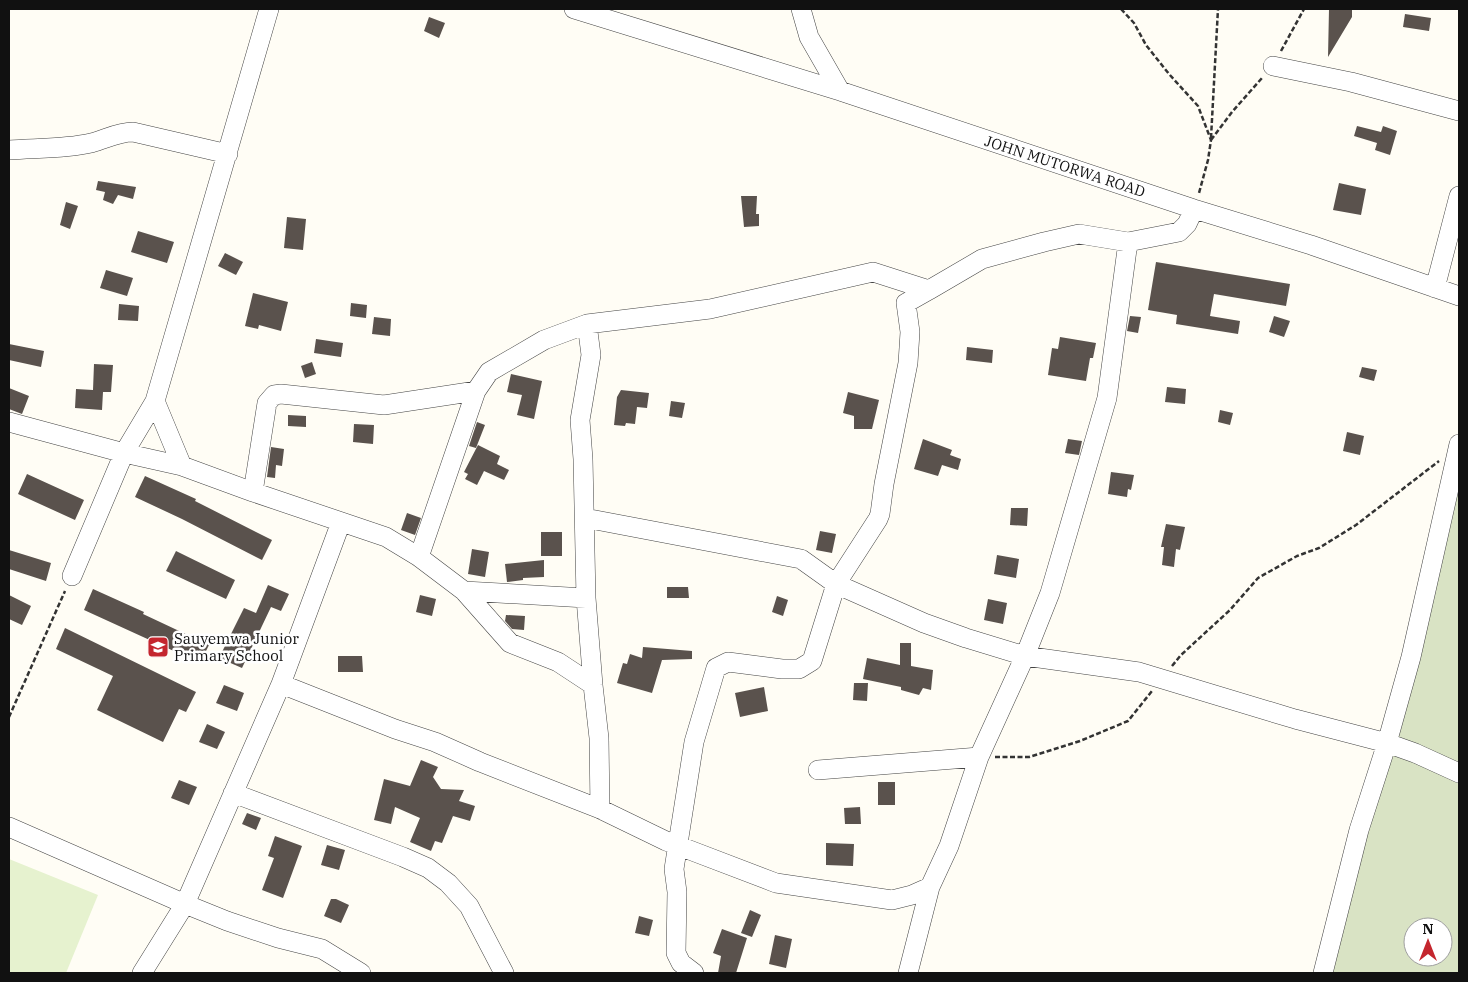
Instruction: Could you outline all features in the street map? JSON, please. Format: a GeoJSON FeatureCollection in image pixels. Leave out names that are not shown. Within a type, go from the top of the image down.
{"type":"FeatureCollection","features":[{"type":"Feature","properties":{"kind":"street"},"geometry":{"type":"LineString","coordinates":[[72,576],[124,453],[155,401],[269,9]]}},
{"type":"Feature","properties":{"kind":"street","name":"JOHN MUTORWA ROAD"},"geometry":{"type":"LineString","coordinates":[[574,9],[840,91],[1194,209],[1311,245],[1459,296]]}},
{"type":"Feature","properties":{"kind":"street"},"geometry":{"type":"LineString","coordinates":[[801,9],[809,37],[840,91]]}},
{"type":"Feature","properties":{"kind":"street"},"geometry":{"type":"LineString","coordinates":[[1273,66],[1351,82],[1459,111]]}},
{"type":"Feature","properties":{"kind":"street"},"geometry":{"type":"LineString","coordinates":[[9,150],[62,147],[91,143],[118,134],[134,132],[228,154]]}},
{"type":"Feature","properties":{"kind":"street"},"geometry":{"type":"LineString","coordinates":[[1436,288],[1459,196]]}},
{"type":"Feature","properties":{"kind":"street"},"geometry":{"type":"LineString","coordinates":[[694,973],[681,963],[676,953],[677,892],[674,869],[694,742],[716,668],[728,662],[782,669],[800,669],[812,660],[836,584],[878,520],[908,363],[910,332],[906,303],[982,258],[1079,234],[1128,242],[1179,232],[1187,224],[1194,209]]}},
{"type":"Feature","properties":{"kind":"street"},"geometry":{"type":"LineString","coordinates":[[908,973],[930,887],[949,846],[979,757],[1025,656],[1050,593],[1107,398],[1128,242]]}},
{"type":"Feature","properties":{"kind":"street"},"geometry":{"type":"LineString","coordinates":[[419,557],[476,391],[489,372],[544,340],[587,324],[710,309],[873,272],[929,290]]}},
{"type":"Feature","properties":{"kind":"street"},"geometry":{"type":"LineString","coordinates":[[587,324],[591,355],[580,420],[585,518],[586,598],[592,685],[599,738],[600,809]]}},
{"type":"Feature","properties":{"kind":"street"},"geometry":{"type":"LineString","coordinates":[[253,492],[267,402],[274,395],[281,394],[384,405],[476,391]]}},
{"type":"Feature","properties":{"kind":"street"},"geometry":{"type":"LineString","coordinates":[[155,401],[182,466]]}},
{"type":"Feature","properties":{"kind":"street"},"geometry":{"type":"LineString","coordinates":[[9,422],[124,453],[182,466],[386,537],[419,557],[464,592],[510,643],[558,662],[592,685]]}},
{"type":"Feature","properties":{"kind":"street"},"geometry":{"type":"LineString","coordinates":[[1323,973],[1359,830],[1387,743],[1411,657],[1459,444]]}},
{"type":"Feature","properties":{"kind":"street"},"geometry":{"type":"LineString","coordinates":[[585,518],[801,559],[836,584],[924,623],[966,638],[1025,656],[1139,672],[1161,678],[1387,743],[1415,753],[1459,773]]}},
{"type":"Feature","properties":{"kind":"street"},"geometry":{"type":"LineString","coordinates":[[142,973],[184,904],[282,684],[341,522]]}},
{"type":"Feature","properties":{"kind":"street"},"geometry":{"type":"LineString","coordinates":[[464,592],[586,598]]}},
{"type":"Feature","properties":{"kind":"street"},"geometry":{"type":"LineString","coordinates":[[282,684],[395,729],[435,742],[480,762],[600,809],[677,845],[776,883],[892,900],[912,895],[930,887]]}},
{"type":"Feature","properties":{"kind":"street"},"geometry":{"type":"LineString","coordinates":[[818,770],[979,757]]}},
{"type":"Feature","properties":{"kind":"street"},"geometry":{"type":"LineString","coordinates":[[233,793],[428,868],[448,883],[470,906],[504,973]]}},
{"type":"Feature","properties":{"kind":"street"},"geometry":{"type":"LineString","coordinates":[[9,826],[184,904],[278,938],[322,949],[361,973]]}},
{"type":"Feature","properties":{"kind":"path"},"geometry":{"type":"LineString","coordinates":[[1121,9],[1134,22],[1146,46],[1198,106],[1211,140]]}},
{"type":"Feature","properties":{"kind":"path"},"geometry":{"type":"LineString","coordinates":[[1194,209],[1208,160],[1211,140],[1218,9]]}},
{"type":"Feature","properties":{"kind":"path"},"geometry":{"type":"LineString","coordinates":[[979,757],[1029,757],[1080,741],[1128,721],[1181,655],[1230,610],[1258,578],[1297,556],[1319,548],[1356,526],[1459,444]]}},
{"type":"Feature","properties":{"kind":"path"},"geometry":{"type":"LineString","coordinates":[[9,717],[72,576]]}},
{"type":"Feature","properties":{"kind":"green space"},"geometry":{"type":"Polygon","coordinates":[[[1459,444],[1459,973],[1323,973],[1459,444]]]}},
{"type":"Feature","properties":{"kind":"green space"},"geometry":{"type":"Polygon","coordinates":[[[9,859],[98,895],[66,973],[9,973],[9,859]]]}},
{"type":"Feature","properties":{"kind":"building"},"geometry":{"type":"Polygon","coordinates":[[[1329,9],[1352,9],[1352,17],[1328,57],[1329,9]]]}},
{"type":"Feature","properties":{"kind":"building"},"geometry":{"type":"Polygon","coordinates":[[[1405,14],[1431,18],[1429,31],[1403,27],[1405,14]]]}},
{"type":"Feature","properties":{"kind":"building"},"geometry":{"type":"Polygon","coordinates":[[[429,17],[445,23],[439,38],[424,31],[429,17]]]}},
{"type":"Feature","properties":{"kind":"building"},"geometry":{"type":"Polygon","coordinates":[[[1357,126],[1381,132],[1383,126],[1397,131],[1390,155],[1375,150],[1377,143],[1354,136],[1357,126]]]}},
{"type":"Feature","properties":{"kind":"building"},"geometry":{"type":"Polygon","coordinates":[[[98,181],[136,187],[133,199],[118,195],[113,204],[103,200],[105,192],[96,190],[98,181]]]}},
{"type":"Feature","properties":{"kind":"building"},"geometry":{"type":"Polygon","coordinates":[[[1339,183],[1366,189],[1361,215],[1333,210],[1339,183]]]}},
{"type":"Feature","properties":{"kind":"building"},"geometry":{"type":"Polygon","coordinates":[[[741,196],[757,196],[756,214],[759,214],[759,226],[744,227],[741,196]]]}},
{"type":"Feature","properties":{"kind":"building"},"geometry":{"type":"Polygon","coordinates":[[[66,202],[78,206],[70,229],[60,225],[66,202]]]}},
{"type":"Feature","properties":{"kind":"building"},"geometry":{"type":"Polygon","coordinates":[[[287,217],[306,219],[303,250],[284,248],[287,217]]]}},
{"type":"Feature","properties":{"kind":"building"},"geometry":{"type":"Polygon","coordinates":[[[138,231],[174,242],[167,263],[131,252],[138,231]]]}},
{"type":"Feature","properties":{"kind":"building"},"geometry":{"type":"Polygon","coordinates":[[[225,253],[243,262],[236,275],[218,266],[225,253]]]}},
{"type":"Feature","properties":{"kind":"building"},"geometry":{"type":"Polygon","coordinates":[[[1156,262],[1290,284],[1286,306],[1214,294],[1210,316],[1240,321],[1238,334],[1176,324],[1177,315],[1148,310],[1156,262]]]}},
{"type":"Feature","properties":{"kind":"building"},"geometry":{"type":"Polygon","coordinates":[[[106,270],[133,278],[127,296],[100,288],[106,270]]]}},
{"type":"Feature","properties":{"kind":"building"},"geometry":{"type":"Polygon","coordinates":[[[253,293],[288,302],[281,331],[259,325],[258,329],[245,326],[253,293]]]}},
{"type":"Feature","properties":{"kind":"building"},"geometry":{"type":"Polygon","coordinates":[[[351,303],[367,305],[366,318],[350,316],[351,303]]]}},
{"type":"Feature","properties":{"kind":"building"},"geometry":{"type":"Polygon","coordinates":[[[119,304],[139,306],[138,321],[118,320],[119,304]]]}},
{"type":"Feature","properties":{"kind":"building"},"geometry":{"type":"Polygon","coordinates":[[[1130,316],[1141,317],[1138,333],[1127,331],[1130,316]]]}},
{"type":"Feature","properties":{"kind":"building"},"geometry":{"type":"Polygon","coordinates":[[[1274,316],[1290,321],[1284,337],[1269,332],[1274,316]]]}},
{"type":"Feature","properties":{"kind":"building"},"geometry":{"type":"Polygon","coordinates":[[[374,317],[391,319],[390,336],[372,334],[374,317]]]}},
{"type":"Feature","properties":{"kind":"building"},"geometry":{"type":"Polygon","coordinates":[[[1060,337],[1096,343],[1093,358],[1090,358],[1086,381],[1048,375],[1052,348],[1058,349],[1060,337]]]}},
{"type":"Feature","properties":{"kind":"building"},"geometry":{"type":"Polygon","coordinates":[[[316,339],[343,343],[341,357],[314,353],[316,339]]]}},
{"type":"Feature","properties":{"kind":"building"},"geometry":{"type":"Polygon","coordinates":[[[9,344],[44,351],[41,367],[9,360],[9,344]]]}},
{"type":"Feature","properties":{"kind":"building"},"geometry":{"type":"Polygon","coordinates":[[[967,347],[993,350],[992,363],[966,360],[967,347]]]}},
{"type":"Feature","properties":{"kind":"building"},"geometry":{"type":"Polygon","coordinates":[[[312,362],[316,374],[305,378],[301,366],[312,362]]]}},
{"type":"Feature","properties":{"kind":"building"},"geometry":{"type":"Polygon","coordinates":[[[94,364],[113,365],[111,392],[103,392],[102,410],[75,408],[76,389],[93,390],[94,364]]]}},
{"type":"Feature","properties":{"kind":"building"},"geometry":{"type":"Polygon","coordinates":[[[1362,367],[1377,370],[1374,381],[1359,377],[1362,367]]]}},
{"type":"Feature","properties":{"kind":"building"},"geometry":{"type":"Polygon","coordinates":[[[511,374],[542,381],[534,419],[517,415],[522,395],[507,392],[511,374]]]}},
{"type":"Feature","properties":{"kind":"building"},"geometry":{"type":"Polygon","coordinates":[[[1167,387],[1186,389],[1185,404],[1165,402],[1167,387]]]}},
{"type":"Feature","properties":{"kind":"building"},"geometry":{"type":"Polygon","coordinates":[[[9,388],[29,396],[22,414],[9,409],[9,388]]]}},
{"type":"Feature","properties":{"kind":"building"},"geometry":{"type":"Polygon","coordinates":[[[621,390],[649,393],[647,408],[637,407],[635,424],[626,423],[625,426],[614,425],[617,397],[621,390]]]}},
{"type":"Feature","properties":{"kind":"building"},"geometry":{"type":"Polygon","coordinates":[[[848,392],[879,400],[872,429],[854,429],[854,416],[843,413],[848,392]]]}},
{"type":"Feature","properties":{"kind":"building"},"geometry":{"type":"Polygon","coordinates":[[[671,401],[685,403],[682,418],[669,416],[671,401]]]}},
{"type":"Feature","properties":{"kind":"building"},"geometry":{"type":"Polygon","coordinates":[[[1220,410],[1233,413],[1230,425],[1218,422],[1220,410]]]}},
{"type":"Feature","properties":{"kind":"building"},"geometry":{"type":"Polygon","coordinates":[[[288,415],[306,416],[306,427],[288,426],[288,415]]]}},
{"type":"Feature","properties":{"kind":"building"},"geometry":{"type":"Polygon","coordinates":[[[477,422],[485,425],[476,448],[469,446],[477,422]]]}},
{"type":"Feature","properties":{"kind":"building"},"geometry":{"type":"Polygon","coordinates":[[[354,424],[374,425],[373,444],[353,442],[354,424]]]}},
{"type":"Feature","properties":{"kind":"building"},"geometry":{"type":"Polygon","coordinates":[[[1347,432],[1364,436],[1360,455],[1343,451],[1347,432]]]}},
{"type":"Feature","properties":{"kind":"building"},"geometry":{"type":"Polygon","coordinates":[[[923,439],[952,450],[950,455],[961,459],[958,470],[942,465],[938,476],[914,469],[923,439]]]}},
{"type":"Feature","properties":{"kind":"building"},"geometry":{"type":"Polygon","coordinates":[[[1068,439],[1082,441],[1079,455],[1065,453],[1068,439]]]}},
{"type":"Feature","properties":{"kind":"building"},"geometry":{"type":"Polygon","coordinates":[[[478,445],[500,456],[497,464],[509,470],[504,480],[484,471],[477,485],[465,479],[468,474],[464,472],[478,445]]]}},
{"type":"Feature","properties":{"kind":"building"},"geometry":{"type":"Polygon","coordinates":[[[271,447],[284,449],[282,466],[276,465],[275,478],[267,477],[271,447]]]}},
{"type":"Feature","properties":{"kind":"building"},"geometry":{"type":"Polygon","coordinates":[[[1111,472],[1134,475],[1131,490],[1128,489],[1127,497],[1108,494],[1111,472]]]}},
{"type":"Feature","properties":{"kind":"building"},"geometry":{"type":"Polygon","coordinates":[[[27,474],[84,500],[75,520],[18,494],[27,474]]]}},
{"type":"Feature","properties":{"kind":"building"},"geometry":{"type":"Polygon","coordinates":[[[145,476],[196,499],[195,501],[272,540],[262,560],[135,497],[145,476]]]}},
{"type":"Feature","properties":{"kind":"building"},"geometry":{"type":"Polygon","coordinates":[[[1011,508],[1028,508],[1027,526],[1010,525],[1011,508]]]}},
{"type":"Feature","properties":{"kind":"building"},"geometry":{"type":"Polygon","coordinates":[[[407,513],[421,518],[415,535],[401,530],[407,513]]]}},
{"type":"Feature","properties":{"kind":"building"},"geometry":{"type":"Polygon","coordinates":[[[1166,524],[1185,527],[1180,550],[1176,549],[1174,567],[1162,565],[1164,547],[1161,547],[1166,524]]]}},
{"type":"Feature","properties":{"kind":"building"},"geometry":{"type":"Polygon","coordinates":[[[820,531],[836,534],[832,553],[816,550],[820,531]]]}},
{"type":"Feature","properties":{"kind":"building"},"geometry":{"type":"Polygon","coordinates":[[[541,532],[562,532],[562,556],[541,556],[541,532]]]}},
{"type":"Feature","properties":{"kind":"building"},"geometry":{"type":"Polygon","coordinates":[[[472,549],[489,552],[485,577],[468,574],[472,549]]]}},
{"type":"Feature","properties":{"kind":"building"},"geometry":{"type":"Polygon","coordinates":[[[9,550],[51,563],[46,581],[9,569],[9,550]]]}},
{"type":"Feature","properties":{"kind":"building"},"geometry":{"type":"Polygon","coordinates":[[[176,551],[235,580],[226,599],[166,571],[176,551]]]}},
{"type":"Feature","properties":{"kind":"building"},"geometry":{"type":"Polygon","coordinates":[[[997,555],[1019,559],[1016,578],[994,574],[997,555]]]}},
{"type":"Feature","properties":{"kind":"building"},"geometry":{"type":"Polygon","coordinates":[[[544,560],[544,577],[523,578],[523,580],[507,582],[505,564],[544,560]]]}},
{"type":"Feature","properties":{"kind":"building"},"geometry":{"type":"Polygon","coordinates":[[[268,585],[289,594],[281,611],[271,607],[242,668],[219,658],[244,608],[256,613],[268,585]]]}},
{"type":"Feature","properties":{"kind":"building"},"geometry":{"type":"Polygon","coordinates":[[[667,587],[688,587],[689,598],[667,598],[667,587]]]}},
{"type":"Feature","properties":{"kind":"building"},"geometry":{"type":"Polygon","coordinates":[[[93,589],[209,645],[200,663],[84,610],[93,589]]]}},
{"type":"Feature","properties":{"kind":"building"},"geometry":{"type":"Polygon","coordinates":[[[9,595],[31,606],[22,625],[9,619],[9,595]]]}},
{"type":"Feature","properties":{"kind":"building"},"geometry":{"type":"Polygon","coordinates":[[[420,595],[436,599],[432,616],[416,612],[420,595]]]}},
{"type":"Feature","properties":{"kind":"building"},"geometry":{"type":"Polygon","coordinates":[[[777,596],[788,600],[783,616],[772,612],[777,596]]]}},
{"type":"Feature","properties":{"kind":"building"},"geometry":{"type":"Polygon","coordinates":[[[988,599],[1007,603],[1003,624],[984,620],[988,599]]]}},
{"type":"Feature","properties":{"kind":"building"},"geometry":{"type":"Polygon","coordinates":[[[506,615],[525,616],[524,630],[512,629],[505,621],[506,615]]]}},
{"type":"Feature","properties":{"kind":"building"},"geometry":{"type":"Polygon","coordinates":[[[65,628],[196,692],[186,712],[179,709],[163,742],[97,710],[113,676],[56,649],[65,628]]]}},
{"type":"Feature","properties":{"kind":"building"},"geometry":{"type":"Polygon","coordinates":[[[900,643],[911,643],[911,666],[933,670],[931,690],[923,688],[919,695],[901,690],[901,687],[863,679],[867,658],[900,665],[900,643]]]}},
{"type":"Feature","properties":{"kind":"building"},"geometry":{"type":"Polygon","coordinates":[[[643,647],[692,651],[692,659],[662,660],[652,693],[617,683],[623,663],[627,664],[630,654],[642,658],[643,647]]]}},
{"type":"Feature","properties":{"kind":"building"},"geometry":{"type":"Polygon","coordinates":[[[338,656],[362,656],[363,672],[338,672],[338,656]]]}},
{"type":"Feature","properties":{"kind":"building"},"geometry":{"type":"Polygon","coordinates":[[[854,683],[868,683],[867,701],[853,700],[854,683]]]}},
{"type":"Feature","properties":{"kind":"building"},"geometry":{"type":"Polygon","coordinates":[[[224,685],[244,693],[237,711],[216,703],[224,685]]]}},
{"type":"Feature","properties":{"kind":"building"},"geometry":{"type":"Polygon","coordinates":[[[764,687],[768,711],[740,717],[735,693],[764,687]]]}},
{"type":"Feature","properties":{"kind":"building"},"geometry":{"type":"Polygon","coordinates":[[[207,724],[225,732],[217,749],[199,742],[207,724]]]}},
{"type":"Feature","properties":{"kind":"building"},"geometry":{"type":"Polygon","coordinates":[[[421,760],[438,767],[433,777],[441,789],[464,790],[459,801],[475,806],[470,821],[453,816],[442,843],[435,841],[431,851],[410,842],[420,818],[395,807],[391,824],[374,820],[384,779],[410,786],[421,760]]]}},
{"type":"Feature","properties":{"kind":"building"},"geometry":{"type":"Polygon","coordinates":[[[179,780],[197,787],[189,805],[171,798],[179,780]]]}},
{"type":"Feature","properties":{"kind":"building"},"geometry":{"type":"Polygon","coordinates":[[[878,782],[895,782],[895,805],[878,805],[878,782]]]}},
{"type":"Feature","properties":{"kind":"building"},"geometry":{"type":"Polygon","coordinates":[[[860,807],[861,824],[845,824],[844,808],[860,807]]]}},
{"type":"Feature","properties":{"kind":"building"},"geometry":{"type":"Polygon","coordinates":[[[247,813],[261,818],[256,830],[242,824],[247,813]]]}},
{"type":"Feature","properties":{"kind":"building"},"geometry":{"type":"Polygon","coordinates":[[[275,836],[302,846],[283,898],[262,890],[274,858],[268,856],[275,836]]]}},
{"type":"Feature","properties":{"kind":"building"},"geometry":{"type":"Polygon","coordinates":[[[826,843],[854,844],[853,866],[826,865],[826,843]]]}},
{"type":"Feature","properties":{"kind":"building"},"geometry":{"type":"Polygon","coordinates":[[[327,845],[345,850],[339,870],[321,865],[327,845]]]}},
{"type":"Feature","properties":{"kind":"building"},"geometry":{"type":"Polygon","coordinates":[[[331,899],[336,899],[349,905],[341,923],[324,916],[331,899]]]}},
{"type":"Feature","properties":{"kind":"building"},"geometry":{"type":"Polygon","coordinates":[[[750,910],[761,915],[752,937],[741,933],[750,910]]]}},
{"type":"Feature","properties":{"kind":"building"},"geometry":{"type":"Polygon","coordinates":[[[639,916],[653,920],[649,936],[635,933],[639,916]]]}},
{"type":"Feature","properties":{"kind":"building"},"geometry":{"type":"Polygon","coordinates":[[[722,929],[747,938],[736,973],[718,973],[721,956],[713,953],[722,929]]]}},
{"type":"Feature","properties":{"kind":"building"},"geometry":{"type":"Polygon","coordinates":[[[775,935],[792,939],[786,968],[769,964],[775,935]]]}},
{"type":"Feature","properties":{"kind":"place","name":"Sauyemwa Junior Primary School"},"geometry":{"type":"Point","coordinates":[158,647]}}]}
